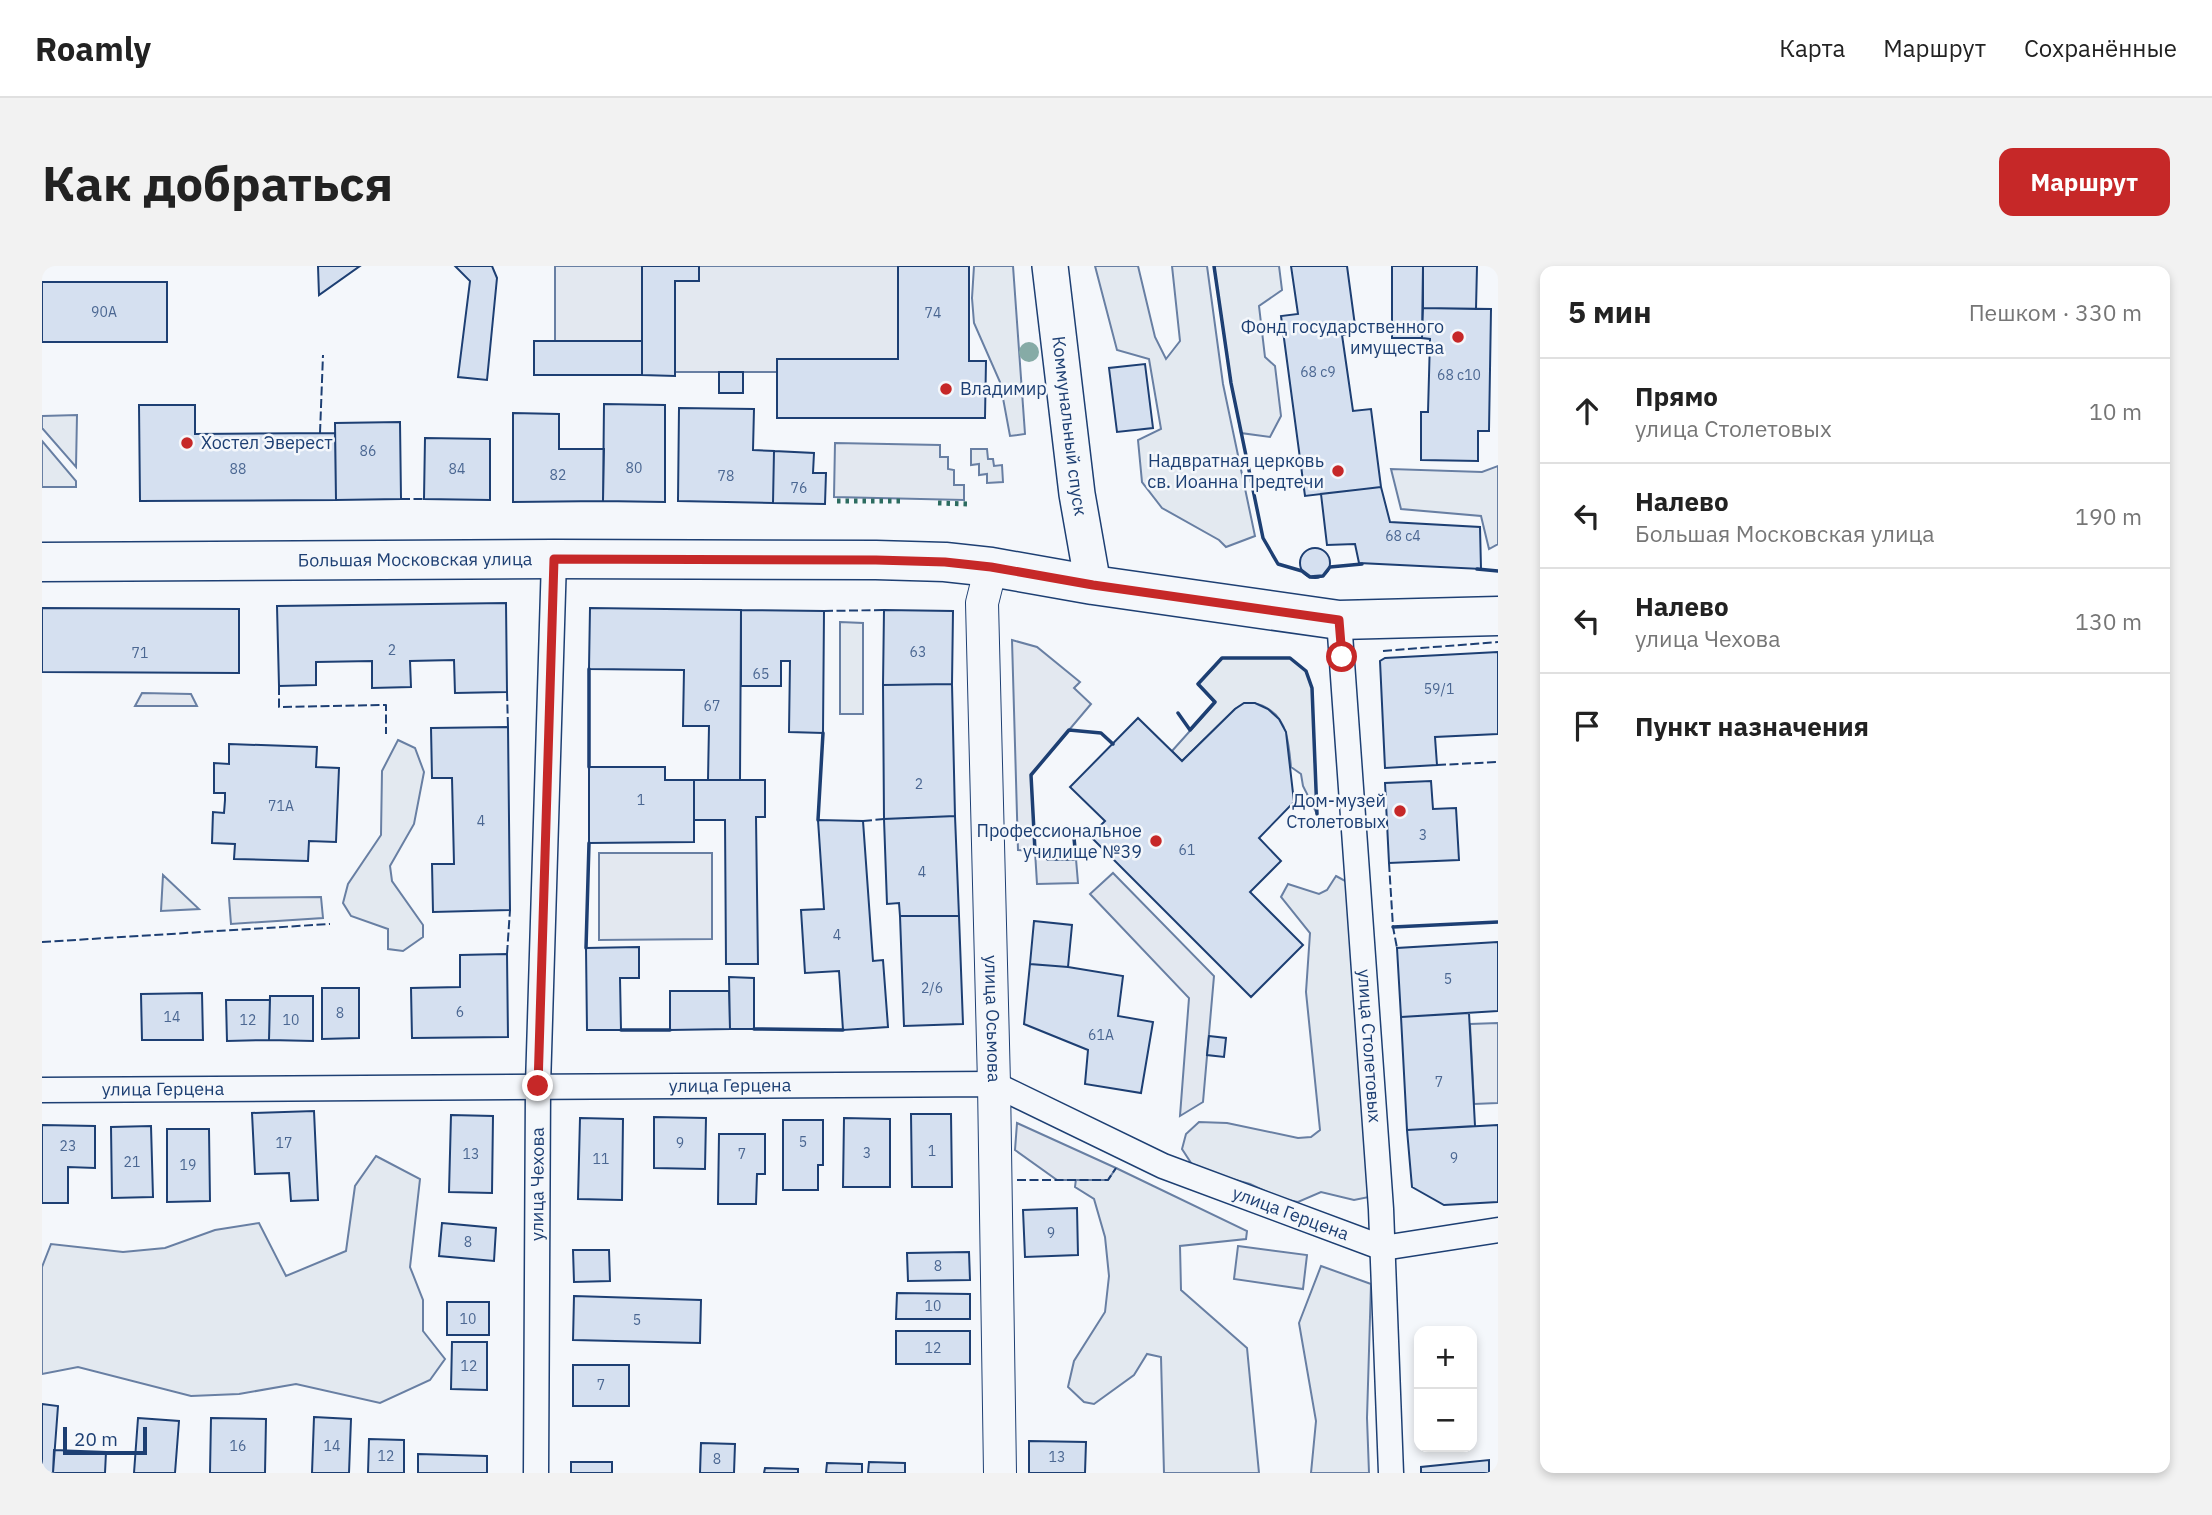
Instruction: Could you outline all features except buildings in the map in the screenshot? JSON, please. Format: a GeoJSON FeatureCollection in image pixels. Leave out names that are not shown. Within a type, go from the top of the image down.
{"type":"FeatureCollection","features":[{"type":"Feature","properties":{"kind":"main road","name":"Коммунальный спуск"},"geometry":{"type":"LineString","coordinates":[[1050,266],[1077,494],[1093,585]]}},
{"type":"Feature","properties":{"kind":"main road","name":"Большая Московская улица"},"geometry":{"type":"LineString","coordinates":[[42,562],[554,559],[945,562],[1339,620],[1498,616]]}},
{"type":"Feature","properties":{"kind":"street","name":"улица Чехова"},"geometry":{"type":"LineString","coordinates":[[536,1473],[538,1086],[554,559]]}},
{"type":"Feature","properties":{"kind":"street","name":"улица Осьмова"},"geometry":{"type":"LineString","coordinates":[[991,567],[982,603],[1000,1473]]}},
{"type":"Feature","properties":{"kind":"street","name":"улица Столетовых"},"geometry":{"type":"LineString","coordinates":[[1339,620],[1370,1030],[1383,1248],[1391,1473]]}},
{"type":"Feature","properties":{"kind":"street","name":"улица Герцена"},"geometry":{"type":"LineString","coordinates":[[42,1090],[994,1084],[1163,1166],[1383,1248]]}},
{"type":"Feature","properties":{"kind":"street"},"geometry":{"type":"LineString","coordinates":[[1383,1248],[1498,1230]]}},
{"type":"Feature","properties":{"kind":"shaded area"},"geometry":{"type":"Polygon","coordinates":[[[555,266],[642,266],[642,341],[555,341],[555,266]]]}},
{"type":"Feature","properties":{"kind":"shaded area"},"geometry":{"type":"Polygon","coordinates":[[[699,266],[898,266],[898,359],[777,359],[777,372],[675,372],[675,281],[698,281],[699,266]]]}},
{"type":"Feature","properties":{"kind":"shaded area"},"geometry":{"type":"Polygon","coordinates":[[[974,266],[1013,266],[1025,434],[1010,436],[1000,382],[974,323],[974,266]]]}},
{"type":"Feature","properties":{"kind":"shaded area"},"geometry":{"type":"Polygon","coordinates":[[[1095,266],[1138,266],[1155,337],[1166,359],[1180,341],[1172,266],[1207,266],[1223,384],[1255,536],[1226,547],[1219,540],[1162,508],[1142,482],[1138,440],[1161,429],[1149,359],[1117,350],[1095,266]]]}},
{"type":"Feature","properties":{"kind":"shaded area"},"geometry":{"type":"Polygon","coordinates":[[[1214,266],[1279,266],[1282,290],[1259,306],[1265,357],[1275,366],[1281,416],[1270,437],[1241,433],[1214,266]]]}},
{"type":"Feature","properties":{"kind":"shaded area"},"geometry":{"type":"Polygon","coordinates":[[[77,415],[76,467],[42,428],[42,416],[77,415]]]}},
{"type":"Feature","properties":{"kind":"shaded area"},"geometry":{"type":"Polygon","coordinates":[[[42,441],[76,481],[76,487],[42,487],[42,441]]]}},
{"type":"Feature","properties":{"kind":"shaded area"},"geometry":{"type":"Polygon","coordinates":[[[835,443],[940,445],[940,457],[948,457],[948,469],[954,470],[954,485],[964,485],[964,500],[834,497],[835,443]]]}},
{"type":"Feature","properties":{"kind":"shaded area"},"geometry":{"type":"Polygon","coordinates":[[[971,449],[987,449],[988,459],[993,459],[994,466],[1002,465],[1003,482],[987,483],[987,474],[979,475],[979,464],[971,465],[971,449]]]}},
{"type":"Feature","properties":{"kind":"shaded area"},"geometry":{"type":"Polygon","coordinates":[[[1498,466],[1498,544],[1489,549],[1481,516],[1401,509],[1391,469],[1482,472],[1498,466]]]}},
{"type":"Feature","properties":{"kind":"shaded area"},"geometry":{"type":"Polygon","coordinates":[[[840,622],[863,623],[863,714],[840,714],[840,622]]]}},
{"type":"Feature","properties":{"kind":"shaded area"},"geometry":{"type":"Polygon","coordinates":[[[1012,640],[1037,647],[1080,682],[1074,688],[1091,704],[1031,775],[1035,851],[1018,850],[1012,640]]]}},
{"type":"Feature","properties":{"kind":"shaded area"},"geometry":{"type":"Polygon","coordinates":[[[1222,658],[1290,658],[1306,671],[1312,688],[1317,814],[1303,786],[1301,774],[1291,767],[1283,726],[1273,712],[1266,708],[1251,704],[1235,709],[1182,761],[1172,751],[1215,703],[1198,684],[1222,658]]]}},
{"type":"Feature","properties":{"kind":"shaded area"},"geometry":{"type":"Polygon","coordinates":[[[142,693],[191,694],[197,706],[135,706],[142,693]]]}},
{"type":"Feature","properties":{"kind":"shaded area"},"geometry":{"type":"Polygon","coordinates":[[[398,740],[415,748],[424,772],[414,824],[390,866],[392,881],[423,925],[423,937],[403,951],[388,949],[388,929],[351,916],[343,903],[348,884],[381,835],[382,771],[398,740]]]}},
{"type":"Feature","properties":{"kind":"shaded area"},"geometry":{"type":"Polygon","coordinates":[[[1035,851],[1048,859],[1076,859],[1078,883],[1037,884],[1035,851]]]}},
{"type":"Feature","properties":{"kind":"shaded area"},"geometry":{"type":"Polygon","coordinates":[[[599,853],[712,853],[712,939],[599,940],[599,853]]]}},
{"type":"Feature","properties":{"kind":"shaded area"},"geometry":{"type":"Polygon","coordinates":[[[1113,873],[1214,976],[1203,1102],[1180,1116],[1189,998],[1090,894],[1113,873]]]}},
{"type":"Feature","properties":{"kind":"shaded area"},"geometry":{"type":"Polygon","coordinates":[[[163,875],[199,909],[161,911],[163,875]]]}},
{"type":"Feature","properties":{"kind":"shaded area"},"geometry":{"type":"Polygon","coordinates":[[[1336,876],[1351,884],[1369,1197],[1354,1200],[1321,1192],[1298,1202],[1282,1199],[1250,1184],[1195,1169],[1182,1149],[1186,1134],[1199,1122],[1227,1123],[1298,1138],[1311,1137],[1320,1130],[1306,992],[1310,933],[1281,897],[1288,884],[1319,894],[1327,890],[1336,876]]]}},
{"type":"Feature","properties":{"kind":"shaded area"},"geometry":{"type":"Polygon","coordinates":[[[321,897],[323,918],[231,924],[229,898],[321,897]]]}},
{"type":"Feature","properties":{"kind":"shaded area"},"geometry":{"type":"Polygon","coordinates":[[[1498,1023],[1498,1103],[1474,1104],[1470,1024],[1498,1023]]]}},
{"type":"Feature","properties":{"kind":"shaded area"},"geometry":{"type":"Polygon","coordinates":[[[1017,1123],[1116,1168],[1108,1180],[1057,1180],[1015,1150],[1017,1123]]]}},
{"type":"Feature","properties":{"kind":"shaded area"},"geometry":{"type":"Polygon","coordinates":[[[376,1156],[420,1179],[410,1267],[423,1300],[423,1331],[445,1359],[430,1380],[380,1403],[296,1384],[239,1394],[191,1396],[78,1367],[42,1374],[42,1267],[51,1244],[123,1252],[165,1248],[215,1230],[259,1223],[286,1276],[346,1251],[355,1186],[376,1156]]]}},
{"type":"Feature","properties":{"kind":"shaded area"},"geometry":{"type":"Polygon","coordinates":[[[1116,1168],[1247,1231],[1246,1239],[1180,1246],[1181,1290],[1247,1348],[1259,1473],[1164,1473],[1161,1357],[1147,1354],[1134,1375],[1094,1404],[1084,1402],[1068,1387],[1074,1361],[1105,1312],[1109,1276],[1105,1237],[1094,1199],[1075,1187],[1076,1179],[1116,1168]]]}},
{"type":"Feature","properties":{"kind":"shaded area"},"geometry":{"type":"Polygon","coordinates":[[[1238,1246],[1307,1255],[1303,1289],[1234,1279],[1238,1246]]]}},
{"type":"Feature","properties":{"kind":"shaded area"},"geometry":{"type":"Polygon","coordinates":[[[1321,1266],[1371,1284],[1367,1418],[1369,1473],[1311,1473],[1316,1421],[1299,1323],[1321,1266]]]}},
{"type":"Feature","properties":{"kind":"hedge"},"geometry":{"type":"LineString","coordinates":[[837,501],[900,501]]}},
{"type":"Feature","properties":{"kind":"hedge"},"geometry":{"type":"LineString","coordinates":[[938,503],[968,504]]}},
{"type":"Feature","properties":{"kind":"fence"},"geometry":{"type":"LineString","coordinates":[[320,433],[323,355]]}},
{"type":"Feature","properties":{"kind":"fence"},"geometry":{"type":"LineString","coordinates":[[401,499],[424,499]]}},
{"type":"Feature","properties":{"kind":"fence"},"geometry":{"type":"LineString","coordinates":[[824,611],[884,610]]}},
{"type":"Feature","properties":{"kind":"fence"},"geometry":{"type":"LineString","coordinates":[[1383,651],[1498,642]]}},
{"type":"Feature","properties":{"kind":"fence"},"geometry":{"type":"LineString","coordinates":[[279,686],[279,707],[386,705],[386,734]]}},
{"type":"Feature","properties":{"kind":"fence"},"geometry":{"type":"LineString","coordinates":[[507,692],[508,727]]}},
{"type":"Feature","properties":{"kind":"fence"},"geometry":{"type":"LineString","coordinates":[[1437,765],[1498,762]]}},
{"type":"Feature","properties":{"kind":"fence"},"geometry":{"type":"LineString","coordinates":[[863,821],[884,819]]}},
{"type":"Feature","properties":{"kind":"fence"},"geometry":{"type":"LineString","coordinates":[[1389,863],[1397,948]]}},
{"type":"Feature","properties":{"kind":"fence"},"geometry":{"type":"LineString","coordinates":[[507,954],[510,910]]}},
{"type":"Feature","properties":{"kind":"fence"},"geometry":{"type":"LineString","coordinates":[[42,942],[330,924]]}},
{"type":"Feature","properties":{"kind":"fence"},"geometry":{"type":"LineString","coordinates":[[1017,1180],[1108,1180],[1116,1168]]}},
{"type":"Feature","properties":{"kind":"wall"},"geometry":{"type":"LineString","coordinates":[[1214,266],[1231,383],[1263,538],[1278,564],[1302,571],[1310,577],[1323,576],[1330,567],[1362,564]]}},
{"type":"Feature","properties":{"kind":"wall"},"geometry":{"type":"LineString","coordinates":[[1477,569],[1498,571]]}},
{"type":"Feature","properties":{"kind":"wall"},"geometry":{"type":"LineString","coordinates":[[1178,713],[1190,730],[1215,702],[1198,684],[1222,658],[1290,658],[1306,671],[1312,688],[1317,814]]}},
{"type":"Feature","properties":{"kind":"wall"},"geometry":{"type":"LineString","coordinates":[[589,669],[589,767]]}},
{"type":"Feature","properties":{"kind":"wall"},"geometry":{"type":"LineString","coordinates":[[1074,838],[1076,859],[1048,859],[1035,851],[1031,775],[1069,730],[1101,733],[1113,744]]}},
{"type":"Feature","properties":{"kind":"wall"},"geometry":{"type":"LineString","coordinates":[[818,820],[823,733]]}},
{"type":"Feature","properties":{"kind":"wall"},"geometry":{"type":"LineString","coordinates":[[586,948],[589,843]]}},
{"type":"Feature","properties":{"kind":"wall"},"geometry":{"type":"LineString","coordinates":[[1393,927],[1498,922]]}},
{"type":"Feature","properties":{"kind":"wall"},"geometry":{"type":"LineString","coordinates":[[754,1029],[843,1030]]}},
{"type":"Feature","properties":{"kind":"wall"},"geometry":{"type":"LineString","coordinates":[[621,1030],[670,1030]]}},
{"type":"Feature","properties":{"kind":"place","name":"Фонд государственного имущества"},"geometry":{"type":"Point","coordinates":[1458,337]}},
{"type":"Feature","properties":{"kind":"place","name":"Владимир"},"geometry":{"type":"Point","coordinates":[946,389]}},
{"type":"Feature","properties":{"kind":"place","name":"Хостел Эверест"},"geometry":{"type":"Point","coordinates":[187,443]}},
{"type":"Feature","properties":{"kind":"place","name":"Надвратная церковь св. Иоанна Предтечи"},"geometry":{"type":"Point","coordinates":[1338,471]}},
{"type":"Feature","properties":{"kind":"place","name":"Дом-музей Столетовых"},"geometry":{"type":"Point","coordinates":[1400,811]}},
{"type":"Feature","properties":{"kind":"place","name":"Профессиональное училище №39"},"geometry":{"type":"Point","coordinates":[1156,841]}},
{"type":"Feature","properties":{"kind":"route"},"geometry":{"type":"LineString","coordinates":[[538,1086],[554,559],[876,560],[945,562],[991,567],[1093,585],[1339,620],[1342,657]]}}]}
